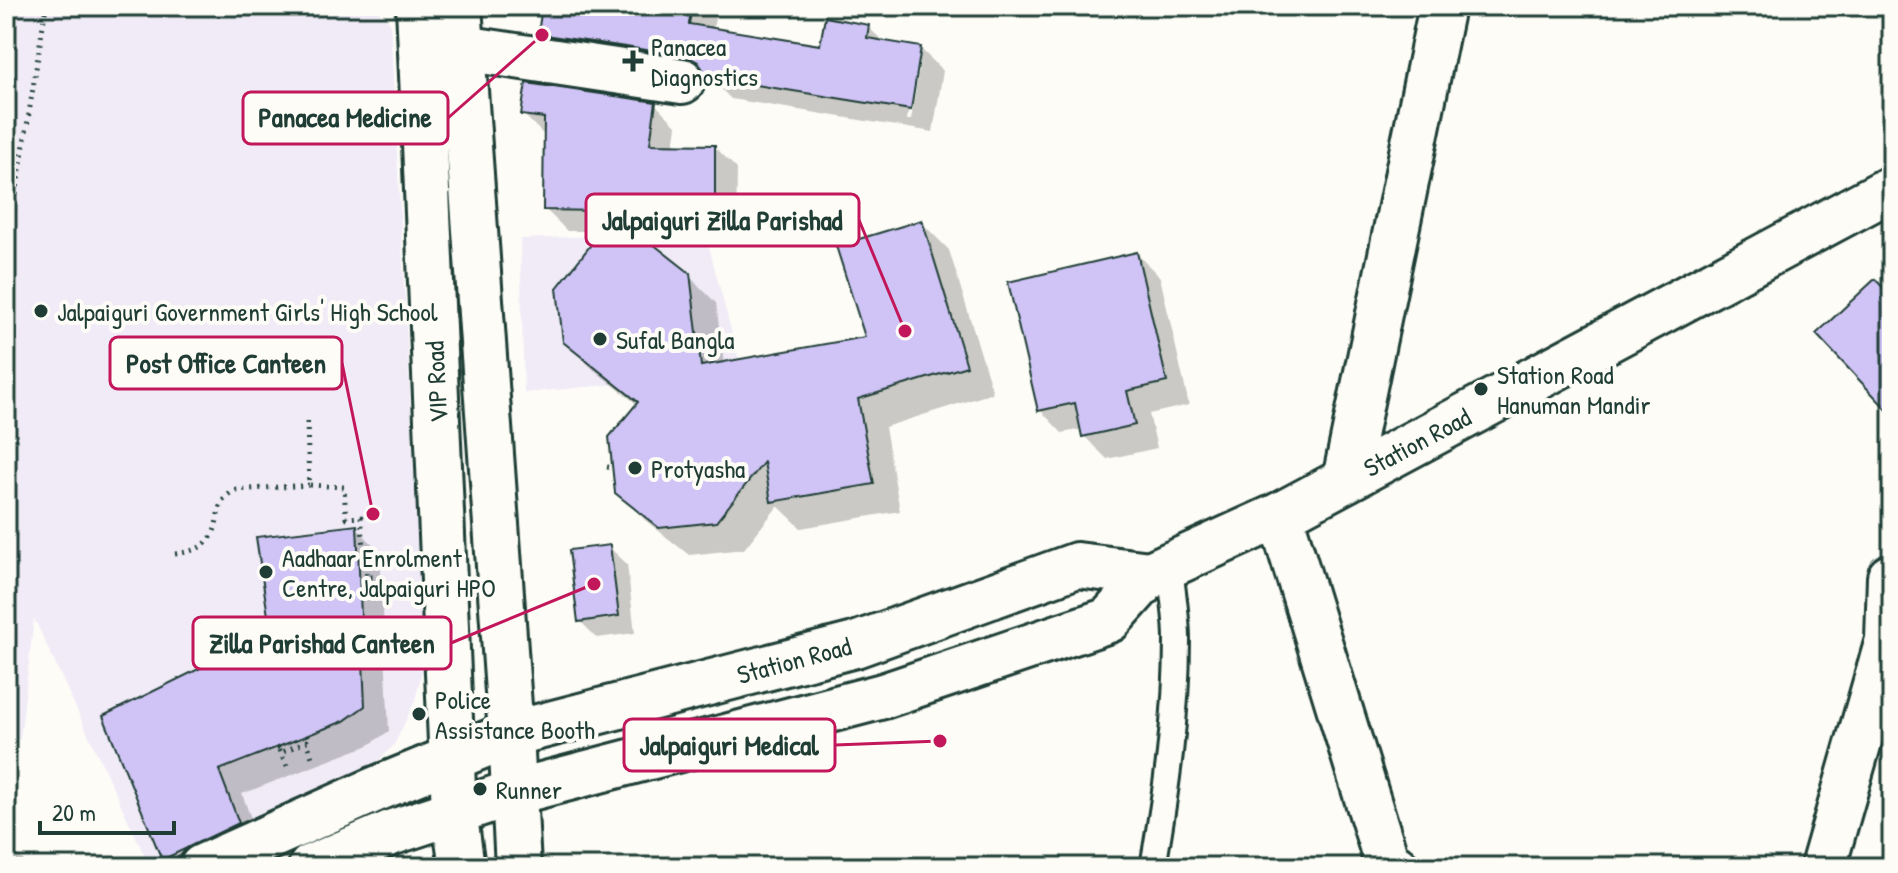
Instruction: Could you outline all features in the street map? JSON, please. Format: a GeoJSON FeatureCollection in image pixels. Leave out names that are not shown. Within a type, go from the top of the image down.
{"type":"FeatureCollection","features":[{"type":"Feature","properties":{"kind":"street","name":"VIP Road"},"geometry":{"type":"LineString","coordinates":[[419,6],[447,622],[482,746]]}},
{"type":"Feature","properties":{"kind":"street"},"geometry":{"type":"LineString","coordinates":[[1345,480],[1442,6]]}},
{"type":"Feature","properties":{"kind":"street","name":"VIP Road"},"geometry":{"type":"LineString","coordinates":[[460,27],[508,688],[482,746]]}},
{"type":"Feature","properties":{"kind":"street"},"geometry":{"type":"LineString","coordinates":[[460,27],[682,81]]}},
{"type":"Feature","properties":{"kind":"street","name":"Station Road"},"geometry":{"type":"LineString","coordinates":[[311,867],[393,832],[485,801],[883,696],[1109,620],[1160,570],[1280,515],[1892,188]]}},
{"type":"Feature","properties":{"kind":"street"},"geometry":{"type":"LineString","coordinates":[[1280,515],[1388,866],[1396,867]]}},
{"type":"Feature","properties":{"kind":"street","name":"Station Road"},"geometry":{"type":"LineString","coordinates":[[202,867],[374,790],[482,746],[564,720],[855,645],[1077,565],[1160,570]]}},
{"type":"Feature","properties":{"kind":"street"},"geometry":{"type":"LineString","coordinates":[[1823,867],[1888,640],[1890,577]]}},
{"type":"Feature","properties":{"kind":"street"},"geometry":{"type":"LineString","coordinates":[[374,790],[395,772],[426,728],[440,694],[445,670],[447,622]]}},
{"type":"Feature","properties":{"kind":"street"},"geometry":{"type":"LineString","coordinates":[[508,688],[522,709],[539,719],[564,720]]}},
{"type":"Feature","properties":{"kind":"street"},"geometry":{"type":"LineString","coordinates":[[482,746],[485,801],[517,860]]}},
{"type":"Feature","properties":{"kind":"street"},"geometry":{"type":"LineString","coordinates":[[462,867],[485,801],[482,746]]}},
{"type":"Feature","properties":{"kind":"street"},"geometry":{"type":"LineString","coordinates":[[517,860],[537,806],[564,779]]}},
{"type":"Feature","properties":{"kind":"street"},"geometry":{"type":"LineString","coordinates":[[393,832],[409,828],[439,835],[451,845],[462,867]]}},
{"type":"Feature","properties":{"kind":"lane"},"geometry":{"type":"LineString","coordinates":[[1153,867],[1167,791],[1177,637],[1160,570]]}},
{"type":"Feature","properties":{"kind":"path"},"geometry":{"type":"LineString","coordinates":[[6,258],[46,6]]}},
{"type":"Feature","properties":{"kind":"path"},"geometry":{"type":"LineString","coordinates":[[307,422],[309,485]]}},
{"type":"Feature","properties":{"kind":"path"},"geometry":{"type":"LineString","coordinates":[[175,554],[205,546],[213,533],[222,500],[236,490],[309,485],[344,487],[346,518],[361,517],[367,577],[375,577]]}},
{"type":"Feature","properties":{"kind":"path"},"geometry":{"type":"LineString","coordinates":[[289,771],[278,747],[283,752],[307,741],[313,761]]}},
{"type":"Feature","properties":{"kind":"shaded area"},"geometry":{"type":"Polygon","coordinates":[[[6,6],[373,6],[390,22],[423,638],[422,671],[415,701],[394,745],[379,760],[348,780],[169,867],[150,867],[34,618],[20,739],[6,738],[6,6]]]}},
{"type":"Feature","properties":{"kind":"shaded area"},"geometry":{"type":"Polygon","coordinates":[[[705,232],[742,372],[524,393],[520,239],[705,232]]]}},
{"type":"Feature","properties":{"kind":"building"},"geometry":{"type":"Polygon","coordinates":[[[542,6],[692,6],[689,24],[820,45],[825,17],[869,25],[867,38],[921,47],[911,110],[706,77],[698,62],[686,56],[538,34],[542,6]]]}},
{"type":"Feature","properties":{"kind":"building"},"geometry":{"type":"Polygon","coordinates":[[[526,83],[656,102],[650,144],[715,145],[715,213],[543,210],[544,118],[521,115],[526,83]]]}},
{"type":"Feature","properties":{"kind":"building"},"geometry":{"type":"Polygon","coordinates":[[[615,214],[690,273],[701,366],[865,337],[836,246],[922,220],[967,366],[858,399],[874,484],[771,502],[764,462],[716,522],[659,528],[615,493],[609,437],[638,402],[563,342],[557,288],[615,214]]]}},
{"type":"Feature","properties":{"kind":"building"},"geometry":{"type":"Polygon","coordinates":[[[1137,252],[1167,382],[1127,391],[1135,425],[1082,437],[1075,403],[1038,411],[1008,282],[1137,252]]]}},
{"type":"Feature","properties":{"kind":"building"},"geometry":{"type":"Polygon","coordinates":[[[1875,279],[1892,297],[1892,415],[1816,334],[1875,279]]]}},
{"type":"Feature","properties":{"kind":"building"},"geometry":{"type":"Polygon","coordinates":[[[357,525],[365,706],[344,721],[219,770],[239,823],[162,860],[103,716],[215,661],[214,658],[272,642],[256,537],[357,525]]]}},
{"type":"Feature","properties":{"kind":"building"},"geometry":{"type":"Polygon","coordinates":[[[610,545],[619,616],[578,622],[569,550],[610,545]]]}},
{"type":"Feature","properties":{"kind":"place","name":"Panacea Medicine"},"geometry":{"type":"Point","coordinates":[542,35]}},
{"type":"Feature","properties":{"kind":"place","name":"Panacea Diagnostics"},"geometry":{"type":"Point","coordinates":[633,61]}},
{"type":"Feature","properties":{"kind":"place","name":"Jalpaiguri Government Girls' High School"},"geometry":{"type":"Point","coordinates":[41,311]}},
{"type":"Feature","properties":{"kind":"place","name":"Jalpaiguri Zilla Parishad"},"geometry":{"type":"Point","coordinates":[905,331]}},
{"type":"Feature","properties":{"kind":"place","name":"Sufal Bangla"},"geometry":{"type":"Point","coordinates":[600,339]}},
{"type":"Feature","properties":{"kind":"place","name":"Station Road Hanuman Mandir"},"geometry":{"type":"Point","coordinates":[1481,389]}},
{"type":"Feature","properties":{"kind":"place","name":"Protyasha"},"geometry":{"type":"Point","coordinates":[635,468]}},
{"type":"Feature","properties":{"kind":"place","name":"Post Office Canteen"},"geometry":{"type":"Point","coordinates":[373,514]}},
{"type":"Feature","properties":{"kind":"place","name":"Aadhaar Enrolment Centre, Jalpaiguri HPO"},"geometry":{"type":"Point","coordinates":[266,572]}},
{"type":"Feature","properties":{"kind":"place","name":"Zilla Parishad Canteen"},"geometry":{"type":"Point","coordinates":[594,584]}},
{"type":"Feature","properties":{"kind":"place","name":"Police Assistance Booth"},"geometry":{"type":"Point","coordinates":[419,714]}},
{"type":"Feature","properties":{"kind":"place","name":"Jalpaiguri Medical"},"geometry":{"type":"Point","coordinates":[940,741]}},
{"type":"Feature","properties":{"kind":"place","name":"Runner"},"geometry":{"type":"Point","coordinates":[480,789]}}]}
